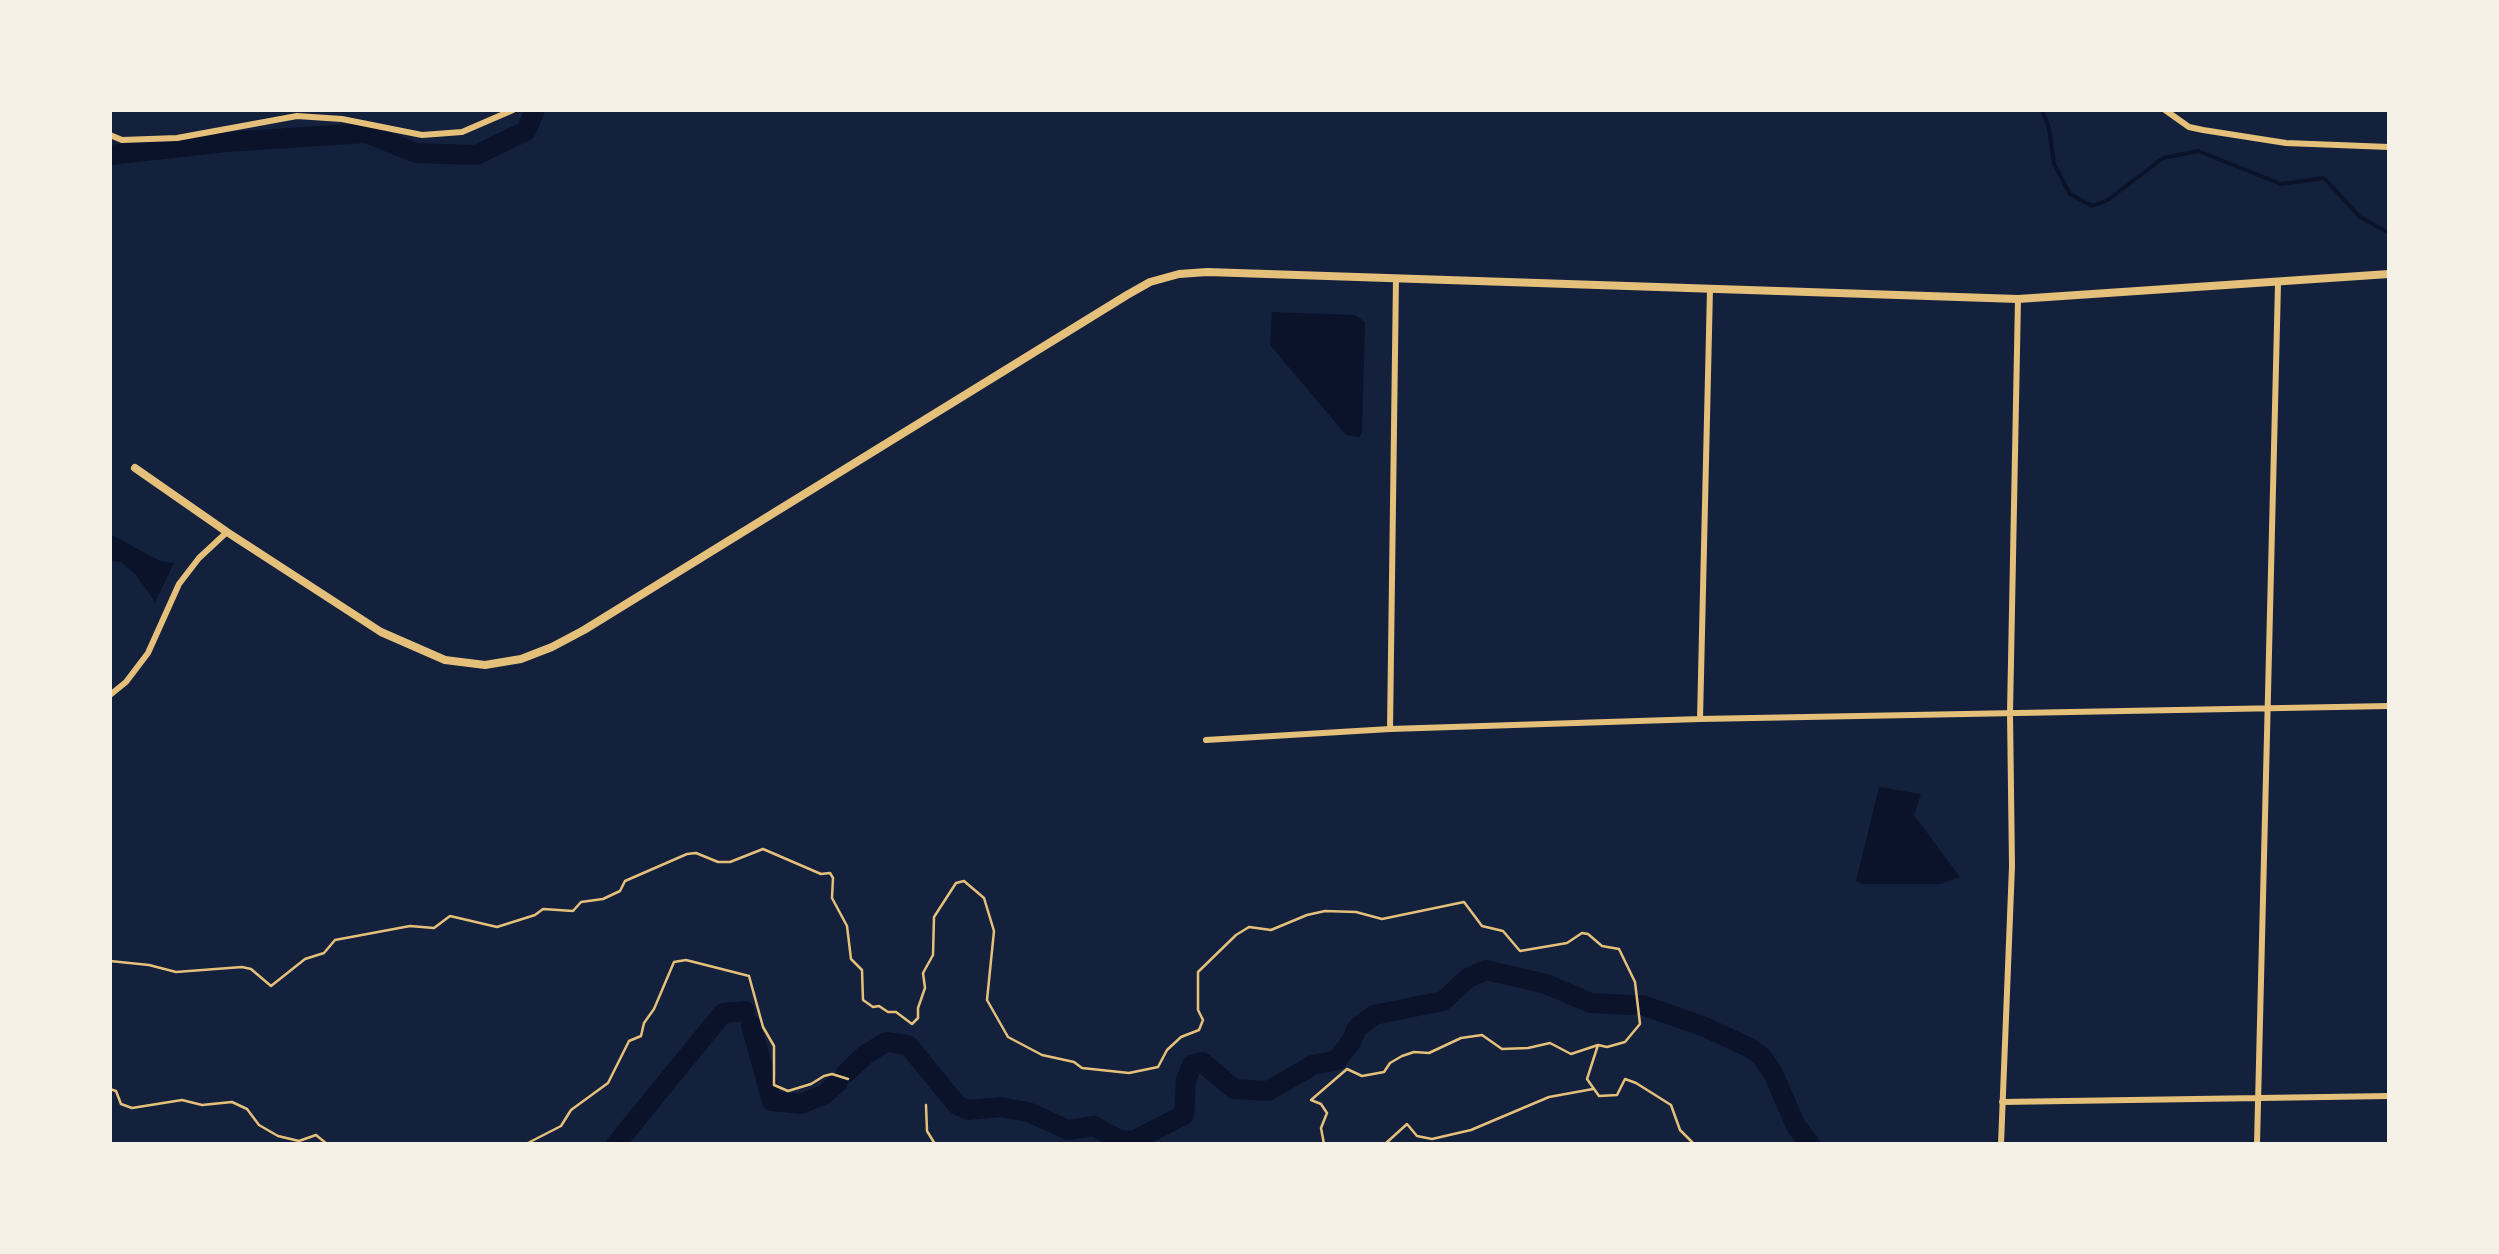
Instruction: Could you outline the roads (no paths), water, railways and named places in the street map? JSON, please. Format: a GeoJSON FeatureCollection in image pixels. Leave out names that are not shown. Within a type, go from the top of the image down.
{"type":"FeatureCollection","features":[{"type":"Feature","properties":{"kind":"street"},"geometry":{"type":"LineString","coordinates":[[110,135],[122,140],[177,138],[297,116],[342,119],[422,135],[462,132],[512,110]]}},
{"type":"Feature","properties":{"kind":"street"},"geometry":{"type":"LineString","coordinates":[[2165,110],[2189,127],[2203,130],[2286,143],[2389,146]]}},
{"type":"Feature","properties":{"kind":"street"},"geometry":{"type":"LineString","coordinates":[[135,468],[382,632],[444,660],[485,665],[521,659],[584,630],[1150,282],[1178,274],[2018,299],[2389,274]]}},
{"type":"Feature","properties":{"kind":"street"},"geometry":{"type":"LineString","coordinates":[[1390,729],[1396,278]]}},
{"type":"Feature","properties":{"kind":"street"},"geometry":{"type":"LineString","coordinates":[[2257,1144],[2278,284]]}},
{"type":"Feature","properties":{"kind":"street"},"geometry":{"type":"LineString","coordinates":[[1700,719],[1710,289]]}},
{"type":"Feature","properties":{"kind":"street"},"geometry":{"type":"LineString","coordinates":[[2001,1144],[2012,866],[2010,713],[2018,299]]}},
{"type":"Feature","properties":{"kind":"street"},"geometry":{"type":"LineString","coordinates":[[110,695],[126,682],[148,653],[179,584],[226,532]]}},
{"type":"Feature","properties":{"kind":"street"},"geometry":{"type":"LineString","coordinates":[[1206,740],[1390,729],[1700,719],[2389,706]]}},
{"type":"Feature","properties":{"kind":"street"},"geometry":{"type":"LineString","coordinates":[[2002,1102],[2389,1096]]}},
{"type":"Feature","properties":{"kind":"water"},"geometry":{"type":"Polygon","coordinates":[[[1272,312],[1355,315],[1365,322],[1359,437],[1346,435],[1270,345],[1272,312]]]}},
{"type":"Feature","properties":{"kind":"water"},"geometry":{"type":"Polygon","coordinates":[[[110,534],[160,561],[174,563],[155,602],[136,575],[121,562],[110,561],[110,534]]]}},
{"type":"Feature","properties":{"kind":"water"},"geometry":{"type":"Polygon","coordinates":[[[1879,787],[1921,794],[1914,815],[1960,877],[1941,884],[1856,881],[1879,787]]]}},
{"type":"Feature","properties":{"kind":"waterway"},"geometry":{"type":"LineString","coordinates":[[110,155],[226,142],[366,133],[416,153],[476,155],[526,131],[535,110]]}},
{"type":"Feature","properties":{"kind":"waterway"},"geometry":{"type":"LineString","coordinates":[[2042,110],[2054,164],[2070,194],[2092,206],[2108,200],[2163,158],[2198,151],[2281,184],[2324,178],[2360,217],[2389,233]]}},
{"type":"Feature","properties":{"kind":"waterway"},"geometry":{"type":"LineString","coordinates":[[846,1073],[886,1042],[908,1045],[957,1105],[968,1110],[1001,1107],[1028,1112],[1068,1130],[1094,1126],[1119,1140],[1133,1141],[1184,1115],[1186,1080],[1192,1065],[1202,1062],[1234,1089],[1268,1091],[1313,1065],[1337,1060],[1357,1028],[1374,1015],[1443,1001],[1468,978],[1486,970],[1546,984],[1591,1003],[1631,1005]]}},
{"type":"Feature","properties":{"kind":"waterway"},"geometry":{"type":"LineString","coordinates":[[1642,1005],[1705,1027],[1762,1057],[1796,1126],[1810,1144]]}},
{"type":"Feature","properties":{"kind":"waterway"},"geometry":{"type":"LineString","coordinates":[[616,1144],[723,1013],[745,1011]]}},
{"type":"Feature","properties":{"kind":"waterway"},"geometry":{"type":"LineString","coordinates":[[751,1025],[772,1101],[801,1104],[825,1094],[838,1082]]}}]}
